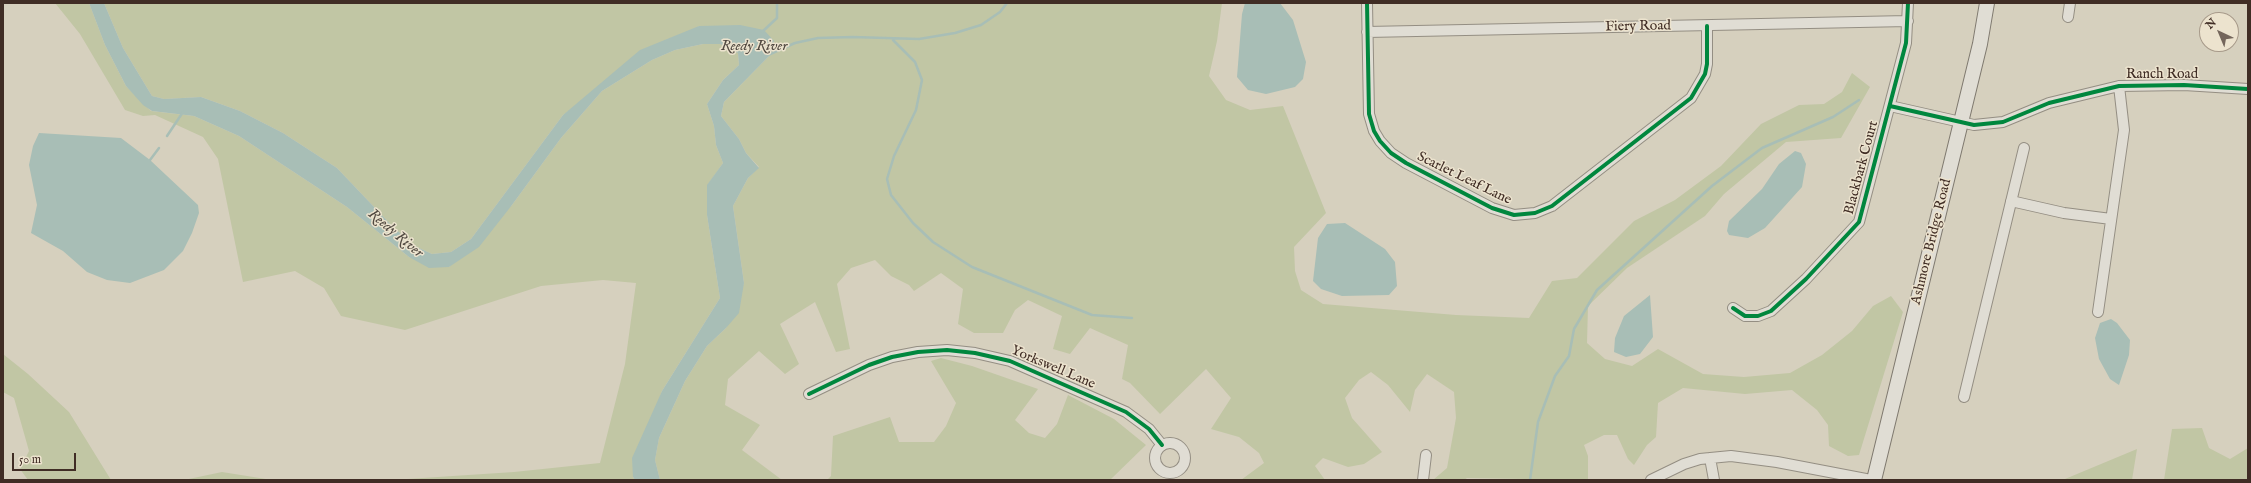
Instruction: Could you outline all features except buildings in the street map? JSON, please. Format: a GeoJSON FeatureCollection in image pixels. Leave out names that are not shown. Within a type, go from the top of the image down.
{"type":"FeatureCollection","features":[{"type":"Feature","properties":{"kind":"main road","name":"Ashmore Bridge Road"},"geometry":{"type":"LineString","coordinates":[[1873,480],[1980,44],[1987,3]]}},
{"type":"Feature","properties":{"kind":"street","name":"Scarlet Leaf Lane"},"geometry":{"type":"LineString","coordinates":[[1367,3],[1369,114],[1374,131],[1386,148],[1406,163],[1505,214],[1523,215],[1535,213],[1552,206],[1691,98],[1705,74],[1707,64],[1707,26]]}},
{"type":"Feature","properties":{"kind":"street","name":"Blackbark Court"},"geometry":{"type":"LineString","coordinates":[[1733,308],[1745,316],[1758,316],[1771,311],[1784,301],[1852,232],[1863,212],[1908,35],[1908,3]]}},
{"type":"Feature","properties":{"kind":"street"},"geometry":{"type":"LineString","coordinates":[[2068,17],[2070,3]]}},
{"type":"Feature","properties":{"kind":"street","name":"Fiery Road"},"geometry":{"type":"LineString","coordinates":[[1367,32],[1908,21]]}},
{"type":"Feature","properties":{"kind":"street","name":"Ranch Road"},"geometry":{"type":"LineString","coordinates":[[1890,106],[1974,125],[2003,122],[2048,104],[2119,86],[2184,85],[2248,89]]}},
{"type":"Feature","properties":{"kind":"street"},"geometry":{"type":"LineString","coordinates":[[2098,312],[2124,130],[2119,86]]}},
{"type":"Feature","properties":{"kind":"street"},"geometry":{"type":"LineString","coordinates":[[1964,397],[2024,148]]}},
{"type":"Feature","properties":{"kind":"street"},"geometry":{"type":"LineString","coordinates":[[2011,201],[2064,213],[2111,219]]}},
{"type":"Feature","properties":{"kind":"street","name":"Yorkswell Lane"},"geometry":{"type":"LineString","coordinates":[[809,394],[870,365],[892,357],[918,352],[947,350],[975,353],[1010,361],[1126,412],[1149,429],[1162,445]]}},
{"type":"Feature","properties":{"kind":"street"},"geometry":{"type":"LineString","coordinates":[[1173,443],[1180,446],[1184,452],[1185,461],[1180,476],[1166,472],[1158,467],[1155,457],[1162,445],[1173,443]]}},
{"type":"Feature","properties":{"kind":"street"},"geometry":{"type":"LineString","coordinates":[[1422,480],[1426,455]]}},
{"type":"Feature","properties":{"kind":"street"},"geometry":{"type":"LineString","coordinates":[[1651,480],[1684,464],[1710,458],[1731,456],[1777,462],[1873,480]]}},
{"type":"Feature","properties":{"kind":"street"},"geometry":{"type":"LineString","coordinates":[[1710,458],[1714,480]]}},
{"type":"Feature","properties":{"kind":"green space"},"geometry":{"type":"Polygon","coordinates":[[[55,3],[89,3],[105,45],[126,86],[151,111],[194,116],[239,136],[347,207],[409,257],[449,267],[512,205],[561,138],[602,91],[652,60],[675,50],[703,44],[720,44],[738,53],[739,65],[723,80],[707,104],[714,126],[716,145],[723,163],[707,186],[707,215],[720,298],[662,391],[633,477],[635,480],[392,480],[514,472],[600,463],[625,364],[636,283],[603,280],[541,286],[405,330],[341,316],[324,288],[295,271],[243,282],[218,159],[203,137],[155,115],[143,116],[125,110],[80,34],[55,3]]]}},
{"type":"Feature","properties":{"kind":"green space"},"geometry":{"type":"Polygon","coordinates":[[[104,3],[1222,3],[1217,41],[1209,76],[1226,100],[1250,110],[1283,106],[1326,213],[1294,247],[1295,271],[1301,290],[1323,304],[1456,315],[1529,318],[1552,281],[1577,278],[1634,221],[1675,200],[1721,166],[1761,124],[1799,105],[1824,104],[1842,92],[1852,73],[1870,87],[1841,138],[1786,142],[1724,194],[1705,216],[1627,268],[1588,306],[1587,343],[1605,359],[1632,366],[1658,349],[1703,374],[1744,377],[1790,373],[1822,355],[1852,331],[1873,306],[1891,296],[1903,312],[1859,455],[1848,456],[1829,446],[1828,425],[1817,410],[1792,390],[1745,394],[1683,388],[1658,403],[1656,437],[1647,445],[1634,465],[1628,459],[1617,435],[1604,435],[1584,445],[1588,456],[1588,480],[1467,478],[1464,480],[1433,480],[1447,468],[1456,418],[1454,392],[1427,374],[1415,390],[1410,412],[1388,385],[1371,372],[1359,380],[1345,398],[1352,418],[1382,452],[1364,464],[1348,467],[1323,458],[1315,466],[1325,480],[1241,480],[1264,463],[1259,453],[1239,437],[1211,429],[1231,398],[1206,369],[1160,414],[1130,383],[1122,379],[1128,345],[1090,328],[1070,354],[1053,349],[1062,316],[1028,300],[1015,310],[1003,333],[974,333],[958,324],[963,289],[941,273],[914,291],[909,285],[891,276],[875,260],[851,268],[837,284],[850,349],[836,352],[815,302],[780,324],[799,364],[785,374],[759,351],[728,379],[725,405],[760,425],[742,450],[782,480],[660,480],[655,460],[659,438],[685,381],[707,346],[726,328],[744,283],[733,206],[748,178],[759,167],[746,153],[739,139],[721,116],[724,102],[771,54],[699,26],[563,115],[471,239],[451,252],[432,254],[417,247],[395,229],[337,168],[283,133],[240,111],[201,97],[164,99],[152,96],[123,48],[104,3]]]}},
{"type":"Feature","properties":{"kind":"green space"},"geometry":{"type":"Polygon","coordinates":[[[3,354],[28,374],[69,412],[111,480],[28,480],[20,469],[29,451],[14,398],[3,392],[3,354]]]}},
{"type":"Feature","properties":{"kind":"green space"},"geometry":{"type":"Polygon","coordinates":[[[941,358],[972,366],[1038,389],[1015,420],[1029,433],[1045,438],[1057,424],[1068,395],[1114,419],[1146,445],[1110,480],[827,480],[831,476],[833,436],[890,417],[899,442],[934,442],[946,426],[956,403],[931,361],[941,358]]]}},
{"type":"Feature","properties":{"kind":"green space"},"geometry":{"type":"Polygon","coordinates":[[[2202,428],[2209,448],[2230,459],[2248,448],[2248,480],[2164,480],[2172,429],[2202,428]]]}},
{"type":"Feature","properties":{"kind":"green space"},"geometry":{"type":"Polygon","coordinates":[[[2137,449],[2132,480],[2065,480],[2065,479],[2137,449]]]}},
{"type":"Feature","properties":{"kind":"green space"},"geometry":{"type":"Polygon","coordinates":[[[222,472],[272,480],[184,480],[222,472]]]}},
{"type":"Feature","properties":{"kind":"water","name":"Reedy River"},"geometry":{"type":"Polygon","coordinates":[[[89,3],[104,3],[123,48],[152,96],[164,99],[201,97],[240,111],[283,133],[337,168],[395,229],[417,247],[432,254],[451,252],[471,239],[563,115],[640,50],[699,26],[740,25],[764,30],[774,41],[771,54],[724,102],[721,116],[739,139],[746,153],[759,168],[748,178],[733,206],[744,283],[739,313],[707,346],[685,381],[659,438],[655,460],[660,480],[635,480],[633,477],[632,458],[662,391],[720,298],[707,215],[707,185],[723,163],[716,145],[714,126],[707,104],[723,80],[739,65],[738,53],[720,44],[703,44],[675,50],[652,60],[602,91],[561,138],[479,247],[449,267],[429,268],[409,257],[347,207],[239,136],[194,116],[152,111],[143,105],[126,86],[105,45],[89,3]]]}},
{"type":"Feature","properties":{"kind":"water"},"geometry":{"type":"Polygon","coordinates":[[[1245,3],[1280,3],[1293,20],[1306,62],[1303,79],[1295,87],[1266,94],[1248,90],[1237,77],[1242,14],[1245,3]]]}},
{"type":"Feature","properties":{"kind":"water"},"geometry":{"type":"Polygon","coordinates":[[[39,133],[121,138],[150,160],[198,205],[199,213],[192,233],[183,251],[164,270],[130,283],[107,280],[87,272],[63,251],[31,233],[37,205],[29,165],[33,146],[39,133]]]}},
{"type":"Feature","properties":{"kind":"water"},"geometry":{"type":"Polygon","coordinates":[[[1795,151],[1801,153],[1806,164],[1802,187],[1765,228],[1748,238],[1729,235],[1727,231],[1729,221],[1762,189],[1779,164],[1795,151]]]}},
{"type":"Feature","properties":{"kind":"water"},"geometry":{"type":"Polygon","coordinates":[[[1345,223],[1385,249],[1395,262],[1397,286],[1389,295],[1342,296],[1321,289],[1313,281],[1318,238],[1327,224],[1345,223]]]}},
{"type":"Feature","properties":{"kind":"water"},"geometry":{"type":"Polygon","coordinates":[[[1650,295],[1653,337],[1640,354],[1626,357],[1614,352],[1615,338],[1624,316],[1650,295]]]}},
{"type":"Feature","properties":{"kind":"water"},"geometry":{"type":"Polygon","coordinates":[[[2111,319],[2117,323],[2130,340],[2129,355],[2119,385],[2110,379],[2099,359],[2095,338],[2100,323],[2111,319]]]}},
{"type":"Feature","properties":{"kind":"waterway"},"geometry":{"type":"LineString","coordinates":[[762,32],[777,18],[777,3]]}},
{"type":"Feature","properties":{"kind":"waterway"},"geometry":{"type":"LineString","coordinates":[[768,55],[795,43],[818,38],[853,37],[919,39],[955,33],[981,25],[1000,12],[1007,3]]}},
{"type":"Feature","properties":{"kind":"waterway"},"geometry":{"type":"LineString","coordinates":[[893,40],[915,62],[922,80],[916,110],[894,156],[887,179],[891,195],[913,223],[933,242],[972,267],[1092,315],[1132,318]]}},
{"type":"Feature","properties":{"kind":"waterway"},"geometry":{"type":"LineString","coordinates":[[1530,480],[1538,422],[1555,376],[1569,356],[1574,329],[1597,290],[1712,186],[1762,148],[1833,117],[1859,100]]}},
{"type":"Feature","properties":{"kind":"waterway"},"geometry":{"type":"LineString","coordinates":[[167,136],[183,112]]}},
{"type":"Feature","properties":{"kind":"waterway"},"geometry":{"type":"LineString","coordinates":[[150,160],[159,148]]}},
{"type":"Feature","properties":{"kind":"cycle path"},"geometry":{"type":"LineString","coordinates":[[1367,3],[1369,114],[1374,131],[1380,141],[1391,153],[1406,163],[1492,208],[1514,215],[1535,213],[1552,206],[1691,98],[1705,74],[1707,64],[1707,26]]}},
{"type":"Feature","properties":{"kind":"cycle path"},"geometry":{"type":"LineString","coordinates":[[1733,308],[1745,316],[1758,316],[1771,311],[1806,279],[1859,222],[1906,43],[1908,3]]}},
{"type":"Feature","properties":{"kind":"cycle path"},"geometry":{"type":"LineString","coordinates":[[1890,106],[1974,125],[2003,122],[2049,103],[2119,86],[2184,85],[2248,89]]}},
{"type":"Feature","properties":{"kind":"cycle path"},"geometry":{"type":"LineString","coordinates":[[809,394],[869,365],[892,357],[918,352],[947,350],[975,353],[1010,361],[1126,412],[1149,429],[1162,445]]}}]}
